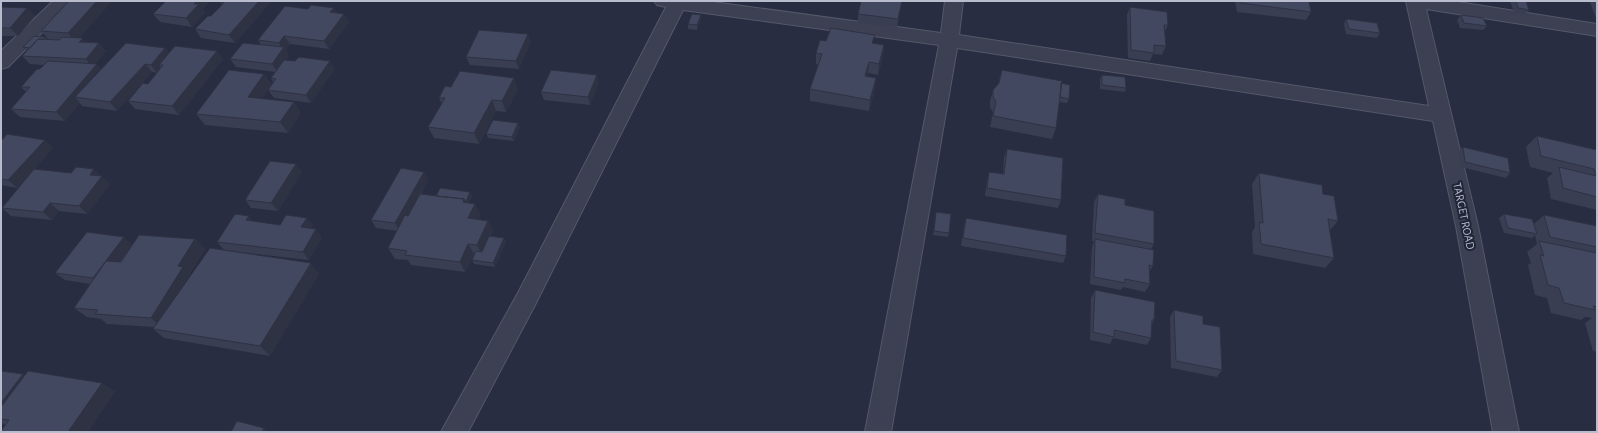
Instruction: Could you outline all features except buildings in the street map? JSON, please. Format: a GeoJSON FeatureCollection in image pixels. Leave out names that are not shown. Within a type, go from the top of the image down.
{"type":"FeatureCollection","features":[{"type":"Feature","properties":{"kind":"street"},"geometry":{"type":"LineString","coordinates":[[1,62],[64,1]]}},
{"type":"Feature","properties":{"kind":"street"},"geometry":{"type":"LineString","coordinates":[[454,432],[527,298],[673,1],[949,40],[1442,115]]}},
{"type":"Feature","properties":{"kind":"street"},"geometry":{"type":"LineString","coordinates":[[878,432],[949,40],[954,1]]}},
{"type":"Feature","properties":{"kind":"street"},"geometry":{"type":"LineString","coordinates":[[1415,1],[1597,30]]}},
{"type":"Feature","properties":{"kind":"street","name":"TARGET ROAD"},"geometry":{"type":"LineString","coordinates":[[1415,1],[1467,226],[1506,432]]}}]}
